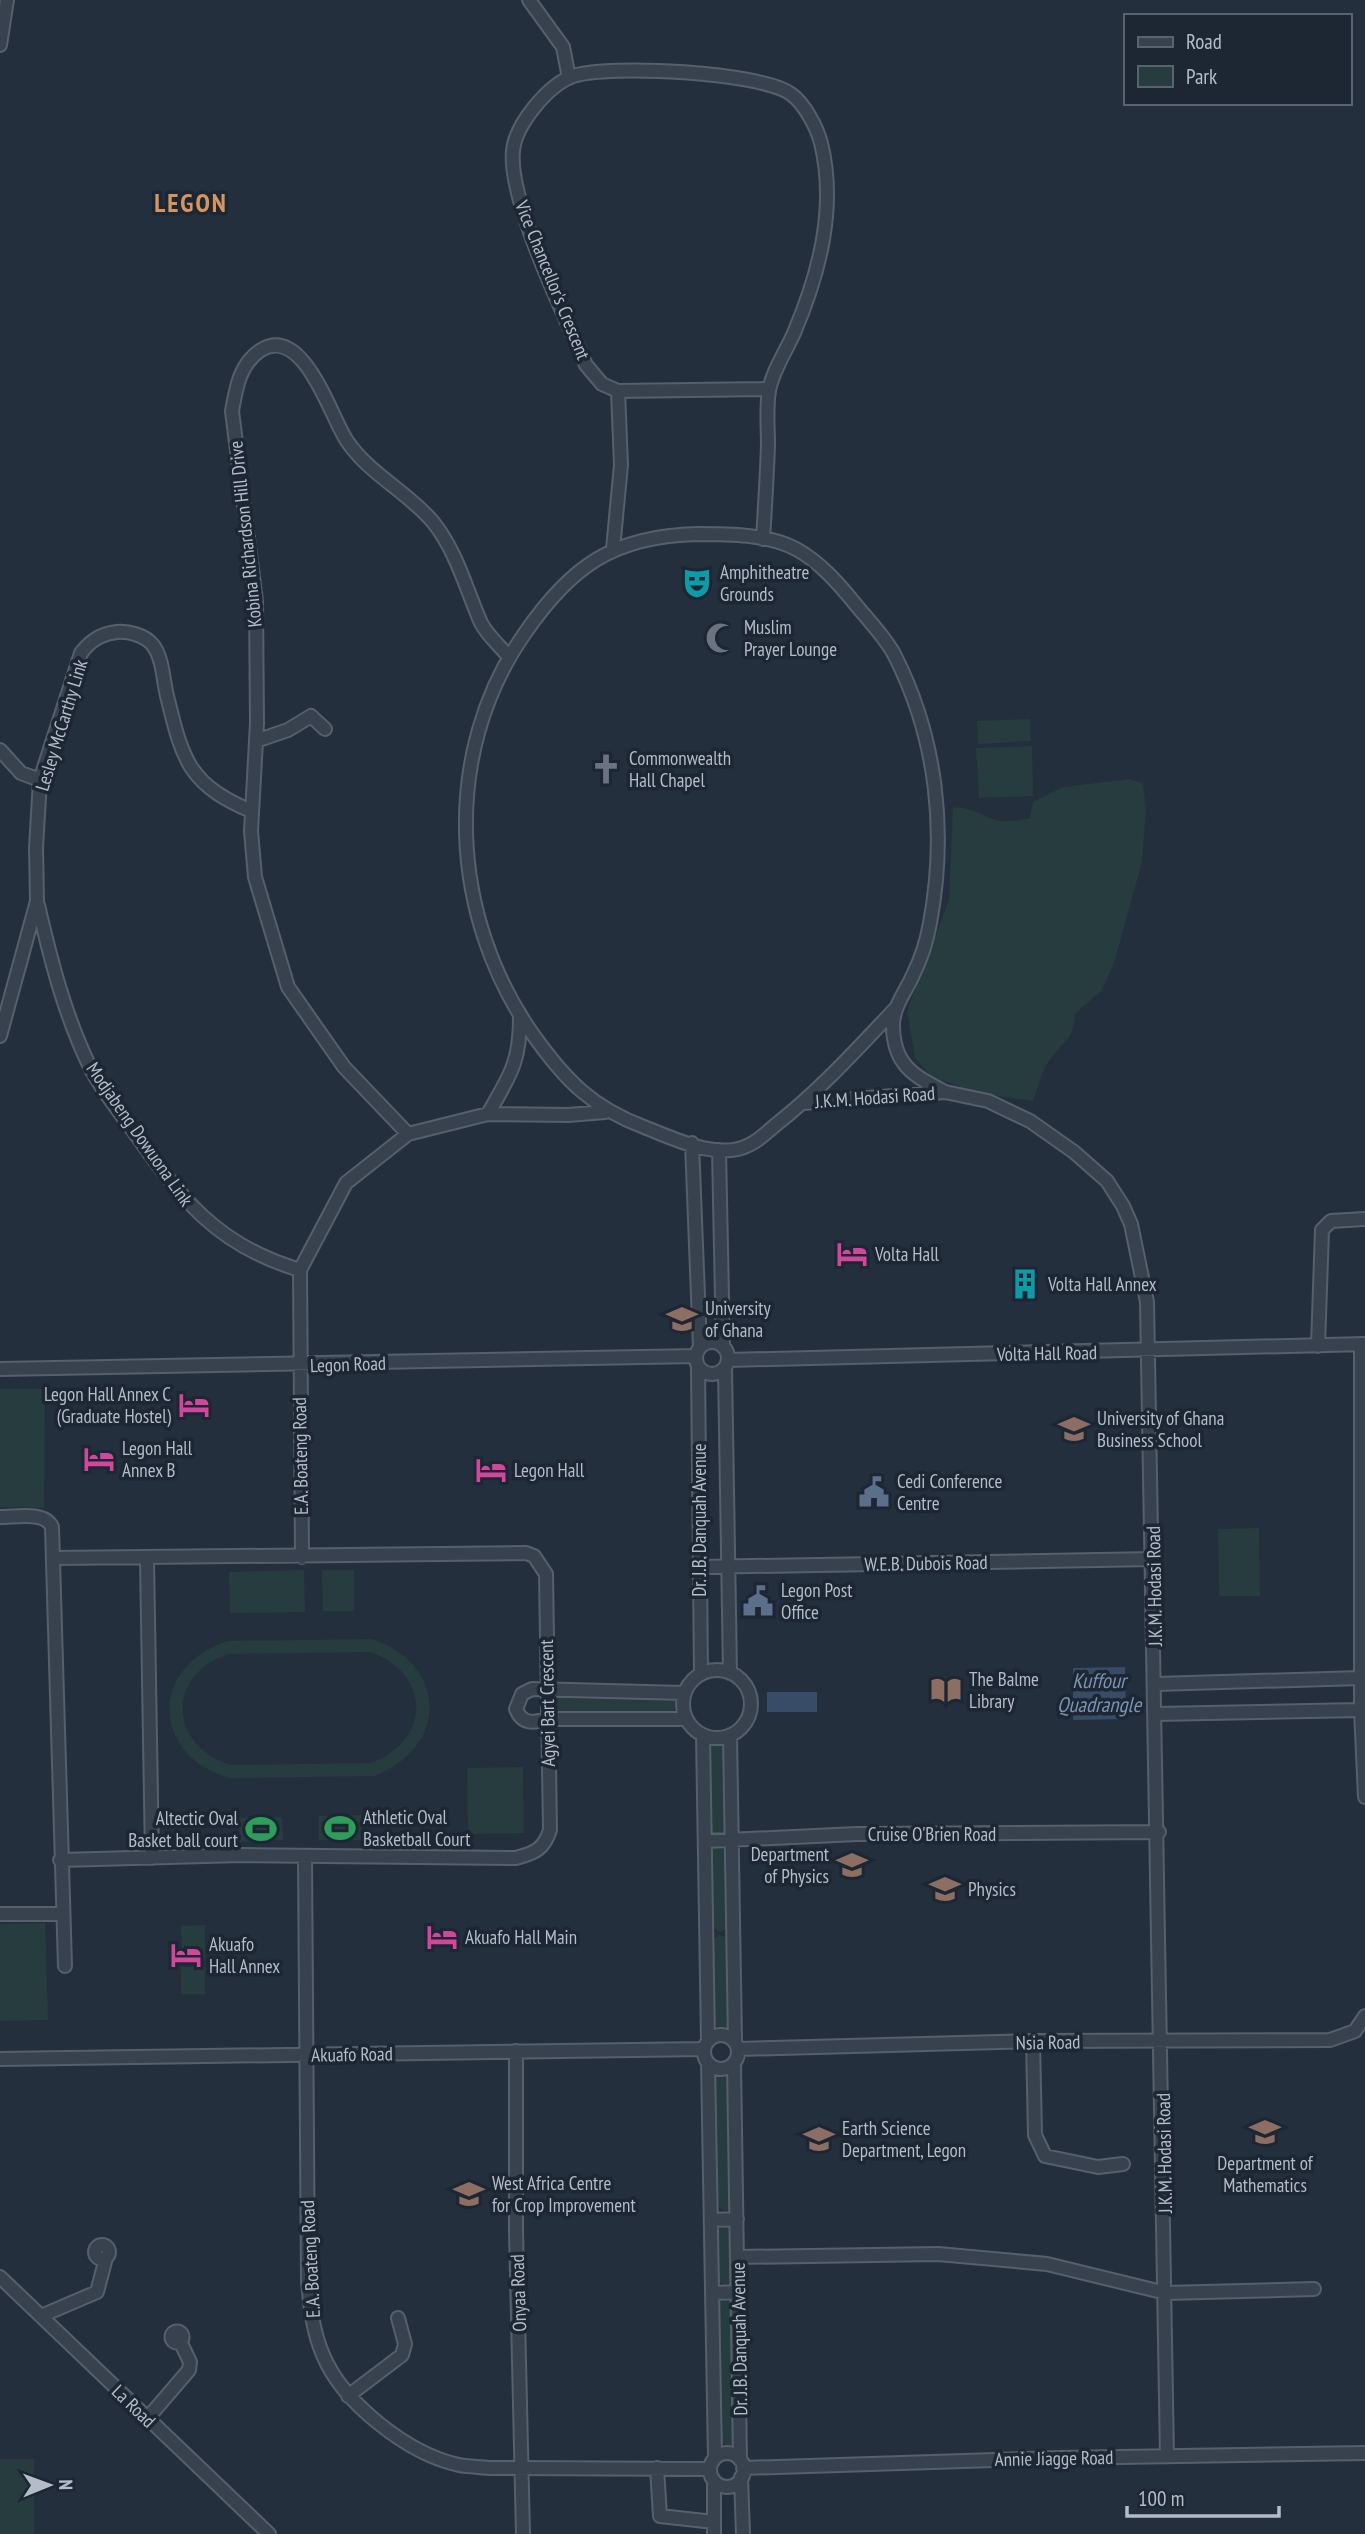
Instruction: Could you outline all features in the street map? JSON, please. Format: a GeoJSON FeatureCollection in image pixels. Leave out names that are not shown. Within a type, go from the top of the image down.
{"type":"FeatureCollection","features":[{"type":"Feature","properties":{"kind":"street"},"geometry":{"type":"LineString","coordinates":[[0,45],[7,0]]}},
{"type":"Feature","properties":{"kind":"street"},"geometry":{"type":"LineString","coordinates":[[529,0],[564,47],[569,78],[593,71],[725,76],[763,82],[792,94],[809,116],[822,153],[828,215],[820,259],[769,389],[763,539]]}},
{"type":"Feature","properties":{"kind":"street","name":"Vice Chancellor's Crescent"},"geometry":{"type":"LineString","coordinates":[[569,78],[523,119],[513,152],[519,202],[586,365],[602,384],[618,391]]}},
{"type":"Feature","properties":{"kind":"street","name":"Kobina Richardson Hill Drive"},"geometry":{"type":"LineString","coordinates":[[408,1134],[344,1067],[305,1015],[288,987],[255,877],[251,811],[256,741],[256,601],[232,411],[236,384],[246,364],[266,347],[283,348],[297,354],[310,370],[346,441],[367,464],[432,522],[462,570],[482,626],[508,656]]}},
{"type":"Feature","properties":{"kind":"street"},"geometry":{"type":"LineString","coordinates":[[613,549],[621,465],[618,391],[769,389]]}},
{"type":"Feature","properties":{"kind":"street"},"geometry":{"type":"LineString","coordinates":[[896,1009],[803,1103],[750,1145],[726,1152],[692,1143],[605,1112],[555,1065],[520,1016],[490,958],[471,900],[465,841],[469,782],[478,735],[500,670],[545,603],[595,557],[656,536],[719,534],[763,539],[795,548],[832,576],[893,652],[928,744],[939,830],[938,874],[929,929],[916,969],[896,1009],[893,1023],[902,1061],[912,1075],[945,1092]]}},
{"type":"Feature","properties":{"kind":"street","name":"Lesley McCarthy Link"},"geometry":{"type":"LineString","coordinates":[[0,1036],[37,901],[36,848],[40,779],[81,653],[89,643],[104,634],[122,631],[139,636],[152,645],[161,664],[181,750],[191,768],[215,792],[251,811]]}},
{"type":"Feature","properties":{"kind":"street"},"geometry":{"type":"LineString","coordinates":[[256,741],[288,730],[311,716],[325,729]]}},
{"type":"Feature","properties":{"kind":"street"},"geometry":{"type":"LineString","coordinates":[[0,750],[21,773],[40,779]]}},
{"type":"Feature","properties":{"kind":"street","name":"Modjabeng Dowuona Link"},"geometry":{"type":"LineString","coordinates":[[37,901],[59,990],[91,1069],[123,1117],[195,1212],[248,1250],[270,1261],[300,1270]]}},
{"type":"Feature","properties":{"kind":"street"},"geometry":{"type":"LineString","coordinates":[[488,1114],[515,1067],[520,1047],[520,1016]]}},
{"type":"Feature","properties":{"kind":"street","name":"J.K.M. Hodasi Road"},"geometry":{"type":"LineString","coordinates":[[803,1103],[945,1092],[988,1101],[1030,1121],[1107,1181],[1123,1206],[1135,1240],[1147,1302],[1149,1350],[1159,1832],[1167,2456]]}},
{"type":"Feature","properties":{"kind":"street","name":"E.A. Boateng Road"},"geometry":{"type":"LineString","coordinates":[[302,1557],[300,1270],[346,1183],[408,1134],[488,1114],[568,1115],[605,1112]]}},
{"type":"Feature","properties":{"kind":"street","name":"Dr. J.B. Danquah Avenue"},"geometry":{"type":"LineString","coordinates":[[692,1143],[698,1357],[701,1674]]}},
{"type":"Feature","properties":{"kind":"street"},"geometry":{"type":"LineString","coordinates":[[719,1150],[723,1347],[727,1364]]}},
{"type":"Feature","properties":{"kind":"street"},"geometry":{"type":"LineString","coordinates":[[1318,1346],[1322,1230],[1331,1221],[1365,1219]]}},
{"type":"Feature","properties":{"kind":"street"},"geometry":{"type":"LineString","coordinates":[[698,1357],[714,1342],[723,1347]]}},
{"type":"Feature","properties":{"kind":"street"},"geometry":{"type":"LineString","coordinates":[[1363,1343],[1361,1710],[1365,1797]]}},
{"type":"Feature","properties":{"kind":"street","name":"Volta Hall Road"},"geometry":{"type":"LineString","coordinates":[[698,1357],[711,1375],[727,1364],[1363,1343]]}},
{"type":"Feature","properties":{"kind":"street","name":"Legon Road"},"geometry":{"type":"LineString","coordinates":[[0,1369],[698,1357]]}},
{"type":"Feature","properties":{"kind":"street","name":"Dr. J.B. Danquah Avenue"},"geometry":{"type":"LineString","coordinates":[[727,1364],[730,1673]]}},
{"type":"Feature","properties":{"kind":"street"},"geometry":{"type":"LineString","coordinates":[[0,1517],[42,1517],[49,1521],[52,1527],[65,1966]]}},
{"type":"Feature","properties":{"kind":"street","name":"Agyei Bart Crescent"},"geometry":{"type":"LineString","coordinates":[[55,1558],[526,1553],[534,1556],[546,1574],[550,1830],[546,1844],[534,1853],[516,1858],[60,1860]]}},
{"type":"Feature","properties":{"kind":"street"},"geometry":{"type":"LineString","coordinates":[[147,1559],[152,1858]]}},
{"type":"Feature","properties":{"kind":"street","name":"W.E.B. Dubois Road"},"geometry":{"type":"LineString","coordinates":[[699,1567],[1153,1559]]}},
{"type":"Feature","properties":{"kind":"street"},"geometry":{"type":"LineString","coordinates":[[715,1670],[730,1673],[742,1682],[750,1702],[744,1724],[730,1735],[717,1738],[704,1735],[686,1719],[684,1693],[691,1682],[701,1674],[715,1670]]}},
{"type":"Feature","properties":{"kind":"street"},"geometry":{"type":"LineString","coordinates":[[1156,1684],[1361,1678]]}},
{"type":"Feature","properties":{"kind":"street"},"geometry":{"type":"LineString","coordinates":[[684,1693],[526,1690],[518,1698],[516,1709],[527,1721],[548,1718],[686,1719]]}},
{"type":"Feature","properties":{"kind":"street"},"geometry":{"type":"LineString","coordinates":[[1156,1714],[1361,1710]]}},
{"type":"Feature","properties":{"kind":"street","name":"Dr. J.B. Danquah Avenue"},"geometry":{"type":"LineString","coordinates":[[704,1735],[714,2528]]}},
{"type":"Feature","properties":{"kind":"street","name":"Dr. J.B. Danquah Avenue"},"geometry":{"type":"LineString","coordinates":[[730,1735],[743,2534]]}},
{"type":"Feature","properties":{"kind":"street","name":"Cruise O'Brien Road"},"geometry":{"type":"LineString","coordinates":[[706,1841],[857,1834],[1159,1832]]}},
{"type":"Feature","properties":{"kind":"street","name":"E.A. Boateng Road"},"geometry":{"type":"LineString","coordinates":[[305,1857],[306,2185],[312,2320],[323,2356],[348,2396],[375,2421],[424,2452],[458,2465],[491,2469],[713,2469]]}},
{"type":"Feature","properties":{"kind":"street"},"geometry":{"type":"LineString","coordinates":[[0,1914],[63,1914]]}},
{"type":"Feature","properties":{"kind":"street","name":"Nsia Road"},"geometry":{"type":"LineString","coordinates":[[737,2045],[1330,2040],[1355,2031],[1365,2016]]}},
{"type":"Feature","properties":{"kind":"street"},"geometry":{"type":"LineString","coordinates":[[706,2045],[719,2034],[737,2045]]}},
{"type":"Feature","properties":{"kind":"street"},"geometry":{"type":"LineString","coordinates":[[1033,2041],[1035,2135],[1045,2156],[1098,2167],[1123,2164]]}},
{"type":"Feature","properties":{"kind":"street","name":"Akuafo Road"},"geometry":{"type":"LineString","coordinates":[[0,2059],[516,2051],[706,2045]]}},
{"type":"Feature","properties":{"kind":"street","name":"Onyaa Road"},"geometry":{"type":"LineString","coordinates":[[516,2051],[516,2210],[523,2534]]}},
{"type":"Feature","properties":{"kind":"street"},"geometry":{"type":"LineString","coordinates":[[708,2063],[718,2069],[734,2063]]}},
{"type":"Feature","properties":{"kind":"street"},"geometry":{"type":"LineString","coordinates":[[711,2220],[737,2219]]}},
{"type":"Feature","properties":{"kind":"street"},"geometry":{"type":"LineString","coordinates":[[738,2257],[927,2253],[1047,2263],[1166,2293],[1314,2288]]}},
{"type":"Feature","properties":{"kind":"street"},"geometry":{"type":"LineString","coordinates":[[41,2316],[97,2292],[106,2258]]}},
{"type":"Feature","properties":{"kind":"street","name":"La Road"},"geometry":{"type":"LineString","coordinates":[[0,2277],[269,2534]]}},
{"type":"Feature","properties":{"kind":"street"},"geometry":{"type":"LineString","coordinates":[[713,2292],[739,2292]]}},
{"type":"Feature","properties":{"kind":"street"},"geometry":{"type":"LineString","coordinates":[[348,2396],[402,2355],[405,2344],[398,2318]]}},
{"type":"Feature","properties":{"kind":"street"},"geometry":{"type":"LineString","coordinates":[[147,2419],[189,2370],[190,2362],[180,2341]]}},
{"type":"Feature","properties":{"kind":"street"},"geometry":{"type":"LineString","coordinates":[[731,2453],[742,2468],[729,2486],[713,2469],[731,2453]]}},
{"type":"Feature","properties":{"kind":"street","name":"Annie Jiagge Road"},"geometry":{"type":"LineString","coordinates":[[742,2468],[1365,2453]]}},
{"type":"Feature","properties":{"kind":"street"},"geometry":{"type":"LineString","coordinates":[[657,2468],[660,2515],[714,2528]]}},
{"type":"Feature","properties":{"kind":"green space"},"geometry":{"type":"Polygon","coordinates":[[[1030,719],[1031,741],[978,744],[977,721],[1030,719]]]}},
{"type":"Feature","properties":{"kind":"green space"},"geometry":{"type":"Polygon","coordinates":[[[1032,746],[1033,796],[979,798],[976,748],[1032,746]]]}},
{"type":"Feature","properties":{"kind":"green space"},"geometry":{"type":"Polygon","coordinates":[[[1130,779],[1143,784],[1146,808],[1142,862],[1114,963],[1102,990],[1075,1014],[1071,1034],[1048,1062],[1033,1101],[977,1093],[931,1076],[915,1058],[907,1011],[949,900],[953,808],[970,809],[1000,821],[1030,818],[1033,802],[1063,787],[1130,779]]]}},
{"type":"Feature","properties":{"kind":"green space"},"geometry":{"type":"Polygon","coordinates":[[[0,1389],[45,1389],[44,1508],[0,1507],[0,1389]]]}},
{"type":"Feature","properties":{"kind":"green space"},"geometry":{"type":"Polygon","coordinates":[[[1259,1528],[1260,1596],[1219,1596],[1218,1529],[1259,1528]]]}},
{"type":"Feature","properties":{"kind":"green space"},"geometry":{"type":"Polygon","coordinates":[[[304,1570],[305,1612],[230,1613],[229,1572],[304,1570]]]}},
{"type":"Feature","properties":{"kind":"green space"},"geometry":{"type":"Polygon","coordinates":[[[322,1570],[354,1570],[354,1611],[323,1611],[322,1570]]]}},
{"type":"Feature","properties":{"kind":"green space"},"geometry":{"type":"Polygon","coordinates":[[[372,1639],[397,1651],[415,1667],[426,1686],[430,1706],[426,1727],[416,1746],[399,1763],[374,1776],[229,1778],[203,1767],[185,1751],[174,1731],[170,1711],[173,1690],[183,1670],[201,1653],[227,1641],[372,1639]],[[370,1652],[229,1654],[208,1664],[194,1677],[185,1693],[183,1710],[186,1727],[195,1742],[210,1756],[231,1765],[371,1763],[391,1752],[405,1739],[414,1723],[416,1707],[413,1690],[404,1675],[390,1662],[370,1652]]]}},
{"type":"Feature","properties":{"kind":"green space"},"geometry":{"type":"Polygon","coordinates":[[[553,1696],[671,1696],[678,1705],[671,1713],[553,1714],[553,1696]]]}},
{"type":"Feature","properties":{"kind":"green space"},"geometry":{"type":"Polygon","coordinates":[[[717,1739],[723,1742],[726,1830],[723,1835],[712,1835],[708,1742],[717,1739]]]}},
{"type":"Feature","properties":{"kind":"green space"},"geometry":{"type":"Polygon","coordinates":[[[523,1767],[524,1833],[468,1834],[467,1768],[523,1767]]]}},
{"type":"Feature","properties":{"kind":"green space","name":"Athletic Oval Basketball Court"},"geometry":{"type":"Polygon","coordinates":[[[361,1815],[361,1840],[319,1840],[319,1816],[361,1815]]]}},
{"type":"Feature","properties":{"kind":"green space","name":"Altectic Oval Basket ball court"},"geometry":{"type":"Polygon","coordinates":[[[282,1817],[283,1840],[240,1842],[239,1818],[282,1817]]]}},
{"type":"Feature","properties":{"kind":"green space"},"geometry":{"type":"Polygon","coordinates":[[[711,1847],[726,1847],[728,1928],[720,1932],[711,1926],[711,1847]]]}},
{"type":"Feature","properties":{"kind":"green space"},"geometry":{"type":"Polygon","coordinates":[[[45,1923],[48,2020],[0,2021],[0,1924],[45,1923]]]}},
{"type":"Feature","properties":{"kind":"green space"},"geometry":{"type":"Polygon","coordinates":[[[205,1925],[205,1959],[182,1959],[181,1926],[205,1925]]]}},
{"type":"Feature","properties":{"kind":"green space"},"geometry":{"type":"Polygon","coordinates":[[[719,1935],[728,1938],[729,2026],[722,2030],[713,2024],[711,1941],[719,1935]]]}},
{"type":"Feature","properties":{"kind":"green space"},"geometry":{"type":"Polygon","coordinates":[[[181,1967],[205,1967],[205,1994],[181,1994],[181,1967]]]}},
{"type":"Feature","properties":{"kind":"green space"},"geometry":{"type":"Polygon","coordinates":[[[720,2070],[730,2073],[730,2209],[725,2211],[716,2205],[713,2076],[720,2070]]]}},
{"type":"Feature","properties":{"kind":"green space"},"geometry":{"type":"Polygon","coordinates":[[[718,2225],[733,2225],[733,2282],[726,2286],[717,2280],[718,2225]]]}},
{"type":"Feature","properties":{"kind":"green space"},"geometry":{"type":"Polygon","coordinates":[[[721,2297],[734,2299],[734,2444],[728,2446],[721,2442],[717,2302],[721,2297]]]}},
{"type":"Feature","properties":{"kind":"green space"},"geometry":{"type":"Polygon","coordinates":[[[0,2459],[34,2459],[34,2534],[0,2534],[0,2459]]]}},
{"type":"Feature","properties":{"kind":"water","name":"Kuffour Quadrangle"},"geometry":{"type":"Polygon","coordinates":[[[1125,1667],[1126,1719],[1073,1720],[1073,1668],[1125,1667]]]}},
{"type":"Feature","properties":{"kind":"water"},"geometry":{"type":"Polygon","coordinates":[[[767,1692],[817,1692],[817,1712],[767,1712],[767,1692]]]}},
{"type":"Feature","properties":{"kind":"place","name":"Amphitheatre Grounds"},"geometry":{"type":"Point","coordinates":[697,583]}},
{"type":"Feature","properties":{"kind":"place","name":"Muslim Prayer Lounge"},"geometry":{"type":"Point","coordinates":[721,638]}},
{"type":"Feature","properties":{"kind":"place","name":"Commonwealth Hall Chapel"},"geometry":{"type":"Point","coordinates":[606,769]}},
{"type":"Feature","properties":{"kind":"place","name":"Volta Hall"},"geometry":{"type":"Point","coordinates":[852,1254]}},
{"type":"Feature","properties":{"kind":"place","name":"Volta Hall Annex"},"geometry":{"type":"Point","coordinates":[1025,1284]}},
{"type":"Feature","properties":{"kind":"place","name":"University of Ghana"},"geometry":{"type":"Point","coordinates":[682,1319]}},
{"type":"Feature","properties":{"kind":"place","name":"Legon Hall Annex C (Graduate Hostel)"},"geometry":{"type":"Point","coordinates":[194,1405]}},
{"type":"Feature","properties":{"kind":"place","name":"University of Ghana Business School"},"geometry":{"type":"Point","coordinates":[1074,1429]}},
{"type":"Feature","properties":{"kind":"place","name":"Legon Hall Annex B"},"geometry":{"type":"Point","coordinates":[99,1459]}},
{"type":"Feature","properties":{"kind":"place","name":"Legon Hall"},"geometry":{"type":"Point","coordinates":[491,1470]}},
{"type":"Feature","properties":{"kind":"place","name":"Cedi Conference Centre"},"geometry":{"type":"Point","coordinates":[874,1492]}},
{"type":"Feature","properties":{"kind":"place","name":"Legon Post Office"},"geometry":{"type":"Point","coordinates":[758,1601]}},
{"type":"Feature","properties":{"kind":"place","name":"The Balme Library"},"geometry":{"type":"Point","coordinates":[946,1690]}},
{"type":"Feature","properties":{"kind":"place","name":"Athletic Oval Basketball Court"},"geometry":{"type":"Point","coordinates":[340,1828]}},
{"type":"Feature","properties":{"kind":"place","name":"Altectic Oval Basket ball court"},"geometry":{"type":"Point","coordinates":[261,1829]}},
{"type":"Feature","properties":{"kind":"place","name":"Department of Physics"},"geometry":{"type":"Point","coordinates":[852,1865]}},
{"type":"Feature","properties":{"kind":"place","name":"Physics"},"geometry":{"type":"Point","coordinates":[945,1889]}},
{"type":"Feature","properties":{"kind":"place","name":"Akuafo Hall Main"},"geometry":{"type":"Point","coordinates":[442,1937]}},
{"type":"Feature","properties":{"kind":"place","name":"Akuafo Hall Annex"},"geometry":{"type":"Point","coordinates":[186,1955]}},
{"type":"Feature","properties":{"kind":"place","name":"Department of Mathematics"},"geometry":{"type":"Point","coordinates":[1265,2132]}},
{"type":"Feature","properties":{"kind":"place","name":"Earth Science Department, Legon"},"geometry":{"type":"Point","coordinates":[819,2139]}},
{"type":"Feature","properties":{"kind":"place","name":"West Africa Centre for Crop Improvement"},"geometry":{"type":"Point","coordinates":[469,2194]}},
{"type":"Feature","properties":{"kind":"district","name":"LEGON"},"geometry":{"type":"Point","coordinates":[191,203]}}]}
